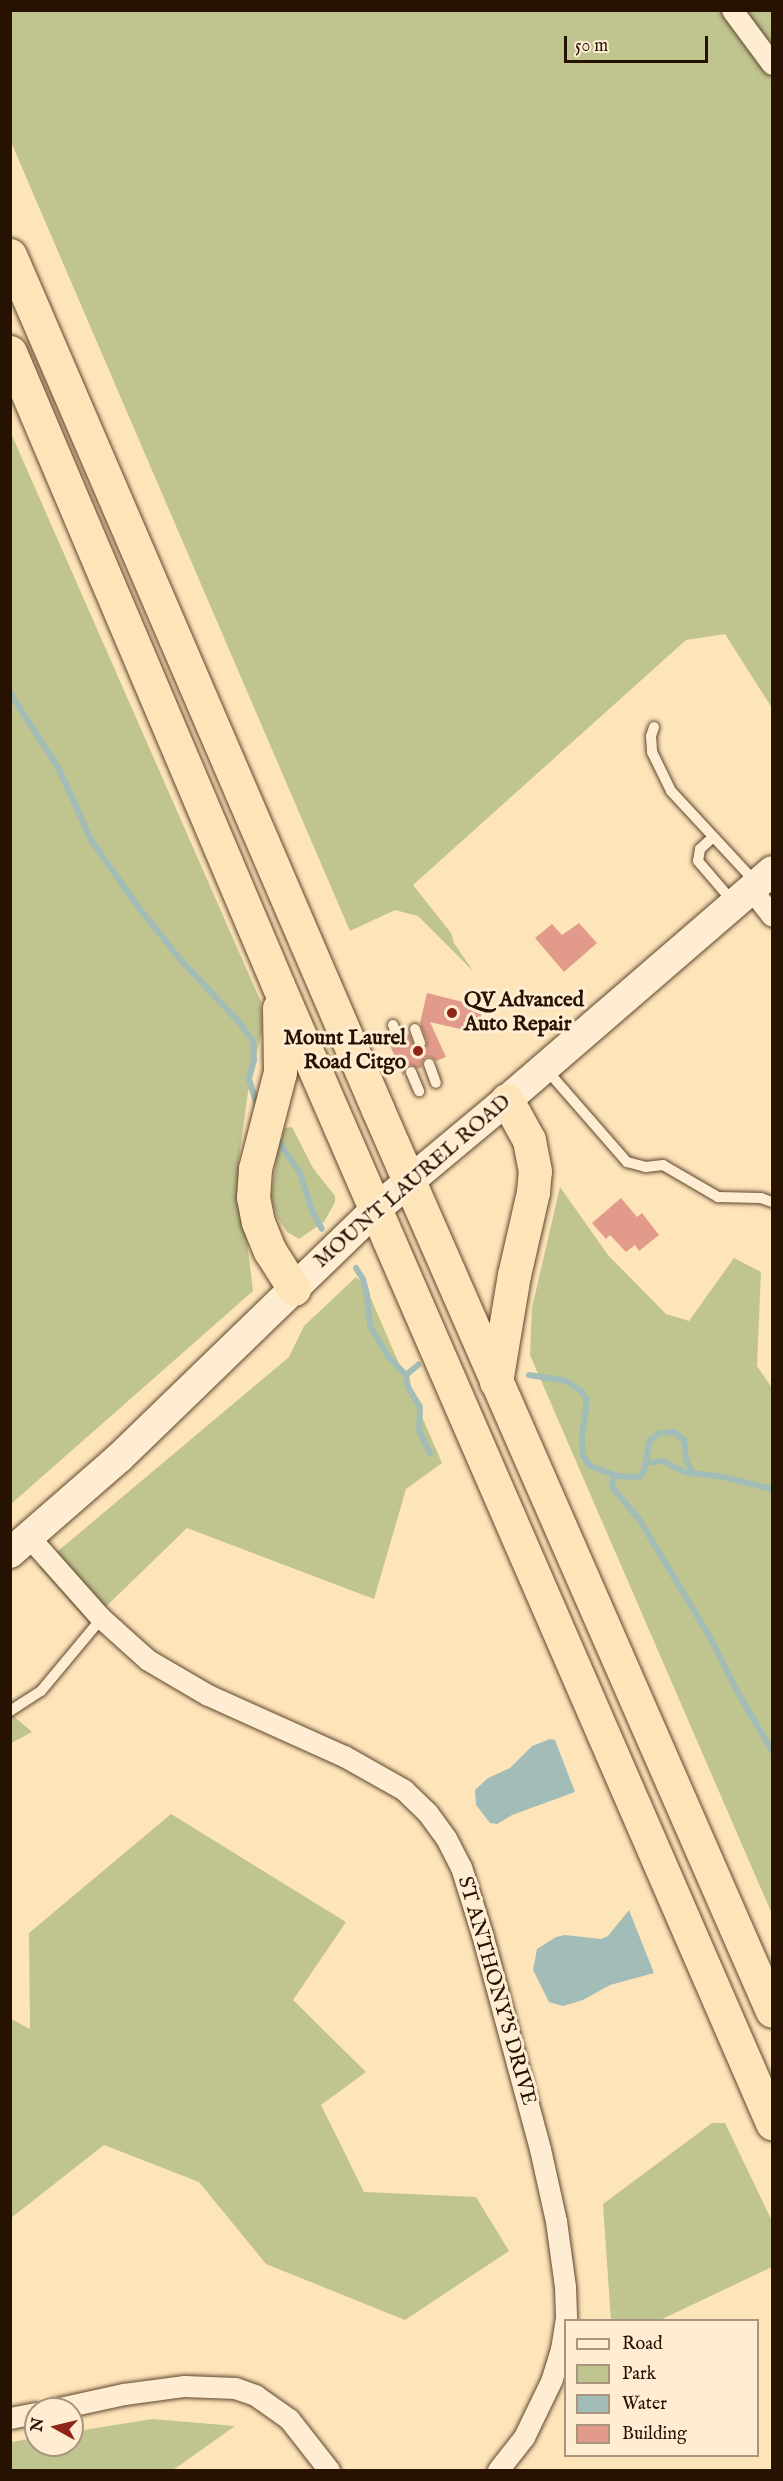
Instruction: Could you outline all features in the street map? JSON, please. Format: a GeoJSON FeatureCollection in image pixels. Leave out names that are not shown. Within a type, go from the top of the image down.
{"type":"FeatureCollection","features":[{"type":"Feature","properties":{"kind":"highway"},"geometry":{"type":"LineString","coordinates":[[10,255],[409,1182],[772,2011]]}},
{"type":"Feature","properties":{"kind":"highway"},"geometry":{"type":"LineString","coordinates":[[10,352],[278,985],[772,2123]]}},
{"type":"Feature","properties":{"kind":"highway"},"geometry":{"type":"LineString","coordinates":[[278,985],[282,1048],[280,1072],[257,1159],[253,1197],[258,1222],[270,1251],[294,1288]]}},
{"type":"Feature","properties":{"kind":"highway"},"geometry":{"type":"LineString","coordinates":[[496,1382],[512,1286],[533,1192],[535,1171],[529,1140],[507,1100]]}},
{"type":"Feature","properties":{"kind":"main road","name":"MOUNT LAUREL ROAD"},"geometry":{"type":"LineString","coordinates":[[20,1545],[119,1458],[376,1209],[545,1068],[754,887]]}},
{"type":"Feature","properties":{"kind":"street"},"geometry":{"type":"LineString","coordinates":[[732,10],[772,64]]}},
{"type":"Feature","properties":{"kind":"street"},"geometry":{"type":"LineString","coordinates":[[754,887],[772,916]]}},
{"type":"Feature","properties":{"kind":"street","name":"ST ANTHONY'S DRIVE"},"geometry":{"type":"LineString","coordinates":[[20,1545],[148,1660],[177,1679],[376,1772],[404,1790],[427,1812],[446,1838],[473,1900],[540,2149],[556,2221],[565,2287],[566,2319]]}},
{"type":"Feature","properties":{"kind":"street","name":"ST ANTHONY'S DRIVE"},"geometry":{"type":"LineString","coordinates":[[498,2470],[524,2437],[552,2379],[564,2330]]}},
{"type":"Feature","properties":{"kind":"street"},"geometry":{"type":"LineString","coordinates":[[84,2403],[124,2394],[184,2386],[235,2388],[255,2395],[289,2419],[329,2470]]}},
{"type":"Feature","properties":{"kind":"lane"},"geometry":{"type":"LineString","coordinates":[[654,727],[651,736],[652,752],[671,791],[754,887]]}},
{"type":"Feature","properties":{"kind":"lane"},"geometry":{"type":"LineString","coordinates":[[713,837],[700,849],[698,861],[754,887]]}},
{"type":"Feature","properties":{"kind":"lane"},"geometry":{"type":"LineString","coordinates":[[393,1025],[398,1039]]}},
{"type":"Feature","properties":{"kind":"lane"},"geometry":{"type":"LineString","coordinates":[[415,1029],[420,1043]]}},
{"type":"Feature","properties":{"kind":"lane"},"geometry":{"type":"LineString","coordinates":[[429,1064],[436,1083]]}},
{"type":"Feature","properties":{"kind":"lane"},"geometry":{"type":"LineString","coordinates":[[545,1068],[627,1161],[646,1167],[663,1165],[718,1197],[760,1198],[772,1202]]}},
{"type":"Feature","properties":{"kind":"lane"},"geometry":{"type":"LineString","coordinates":[[411,1072],[419,1091]]}},
{"type":"Feature","properties":{"kind":"lane"},"geometry":{"type":"LineString","coordinates":[[10,1711],[41,1691],[101,1619]]}},
{"type":"Feature","properties":{"kind":"green space"},"geometry":{"type":"Polygon","coordinates":[[[10,11],[772,11],[772,708],[725,634],[686,640],[413,885],[451,933],[454,943],[473,971],[418,916],[395,910],[350,931],[11,142],[10,11]]]}},
{"type":"Feature","properties":{"kind":"green space"},"geometry":{"type":"Polygon","coordinates":[[[10,431],[261,1002],[262,1030],[248,1092],[238,1165],[253,1291],[11,1504],[10,431]]]}},
{"type":"Feature","properties":{"kind":"green space"},"geometry":{"type":"Polygon","coordinates":[[[292,1127],[313,1168],[335,1196],[335,1202],[324,1222],[299,1239],[287,1232],[277,1217],[271,1197],[277,1156],[285,1128],[292,1127]]]}},
{"type":"Feature","properties":{"kind":"green space"},"geometry":{"type":"Polygon","coordinates":[[[560,1187],[608,1255],[666,1314],[689,1321],[734,1258],[761,1272],[757,1366],[772,1388],[772,1914],[530,1355],[532,1308],[560,1187]]]}},
{"type":"Feature","properties":{"kind":"green space"},"geometry":{"type":"Polygon","coordinates":[[[356,1277],[365,1285],[442,1463],[406,1489],[374,1599],[187,1528],[89,1623],[39,1567],[289,1357],[304,1326],[356,1277]]]}},
{"type":"Feature","properties":{"kind":"green space"},"geometry":{"type":"Polygon","coordinates":[[[10,1713],[32,1732],[11,1743],[10,1743],[10,1713]]]}},
{"type":"Feature","properties":{"kind":"green space"},"geometry":{"type":"Polygon","coordinates":[[[171,1814],[346,1922],[293,2000],[366,2072],[321,2105],[364,2192],[476,2197],[509,2251],[405,2320],[266,2264],[199,2182],[104,2145],[11,2218],[11,2019],[30,2029],[29,1933],[171,1814]]]}},
{"type":"Feature","properties":{"kind":"green space"},"geometry":{"type":"Polygon","coordinates":[[[712,2123],[725,2123],[772,2221],[772,2267],[662,2319],[611,2319],[603,2204],[712,2123]]]}},
{"type":"Feature","properties":{"kind":"green space"},"geometry":{"type":"Polygon","coordinates":[[[152,2419],[235,2426],[173,2470],[11,2470],[11,2442],[24,2440],[24,2457],[84,2457],[84,2430],[152,2419]]]}},
{"type":"Feature","properties":{"kind":"water"},"geometry":{"type":"Polygon","coordinates":[[[550,1739],[555,1740],[575,1792],[512,1815],[497,1824],[490,1823],[476,1805],[475,1790],[488,1778],[510,1768],[532,1746],[550,1739]]]}},
{"type":"Feature","properties":{"kind":"water"},"geometry":{"type":"Polygon","coordinates":[[[629,1910],[654,1973],[610,1985],[583,2000],[563,2006],[549,2002],[533,1970],[537,1949],[556,1937],[565,1935],[601,1939],[608,1936],[629,1910]]]}},
{"type":"Feature","properties":{"kind":"building"},"geometry":{"type":"Polygon","coordinates":[[[579,923],[597,943],[564,972],[535,938],[552,924],[562,935],[579,923]]]}},
{"type":"Feature","properties":{"kind":"building"},"geometry":{"type":"Polygon","coordinates":[[[427,993],[483,1007],[477,1033],[430,1022],[446,1057],[436,1061],[431,1057],[426,1057],[422,1062],[422,1067],[418,1069],[408,1065],[403,1076],[389,1043],[401,1046],[405,1036],[409,1034],[416,1049],[422,1050],[426,1047],[427,1040],[420,1023],[427,993]]]}},
{"type":"Feature","properties":{"kind":"building"},"geometry":{"type":"Polygon","coordinates":[[[621,1198],[637,1217],[642,1213],[659,1235],[639,1251],[635,1245],[626,1252],[610,1235],[606,1239],[592,1223],[621,1198]]]}},
{"type":"Feature","properties":{"kind":"waterway"},"geometry":{"type":"LineString","coordinates":[[10,693],[59,769],[91,840],[136,904],[180,959],[239,1022],[253,1041],[254,1060],[249,1079],[258,1109]]}},
{"type":"Feature","properties":{"kind":"waterway"},"geometry":{"type":"LineString","coordinates":[[277,1139],[300,1173],[313,1213],[322,1229]]}},
{"type":"Feature","properties":{"kind":"waterway"},"geometry":{"type":"LineString","coordinates":[[356,1268],[363,1279],[367,1295],[370,1326],[388,1356],[406,1375],[408,1387],[420,1407],[419,1430],[430,1454]]}},
{"type":"Feature","properties":{"kind":"waterway"},"geometry":{"type":"LineString","coordinates":[[406,1375],[418,1365]]}},
{"type":"Feature","properties":{"kind":"waterway"},"geometry":{"type":"LineString","coordinates":[[529,1375],[566,1381],[581,1391],[586,1398],[582,1437],[583,1456],[590,1466],[617,1476],[639,1477],[644,1471],[650,1440],[660,1433],[674,1432],[684,1440],[686,1460],[693,1474]]}},
{"type":"Feature","properties":{"kind":"waterway"},"geometry":{"type":"LineString","coordinates":[[646,1463],[663,1461],[685,1472],[719,1476],[772,1489]]}},
{"type":"Feature","properties":{"kind":"waterway"},"geometry":{"type":"LineString","coordinates":[[613,1475],[612,1487],[639,1519],[710,1637],[737,1691],[772,1751]]}},
{"type":"Feature","properties":{"kind":"place","name":"QV Advanced Auto Repair"},"geometry":{"type":"Point","coordinates":[452,1013]}},
{"type":"Feature","properties":{"kind":"place","name":"Mount Laurel Road Citgo"},"geometry":{"type":"Point","coordinates":[418,1051]}}]}
